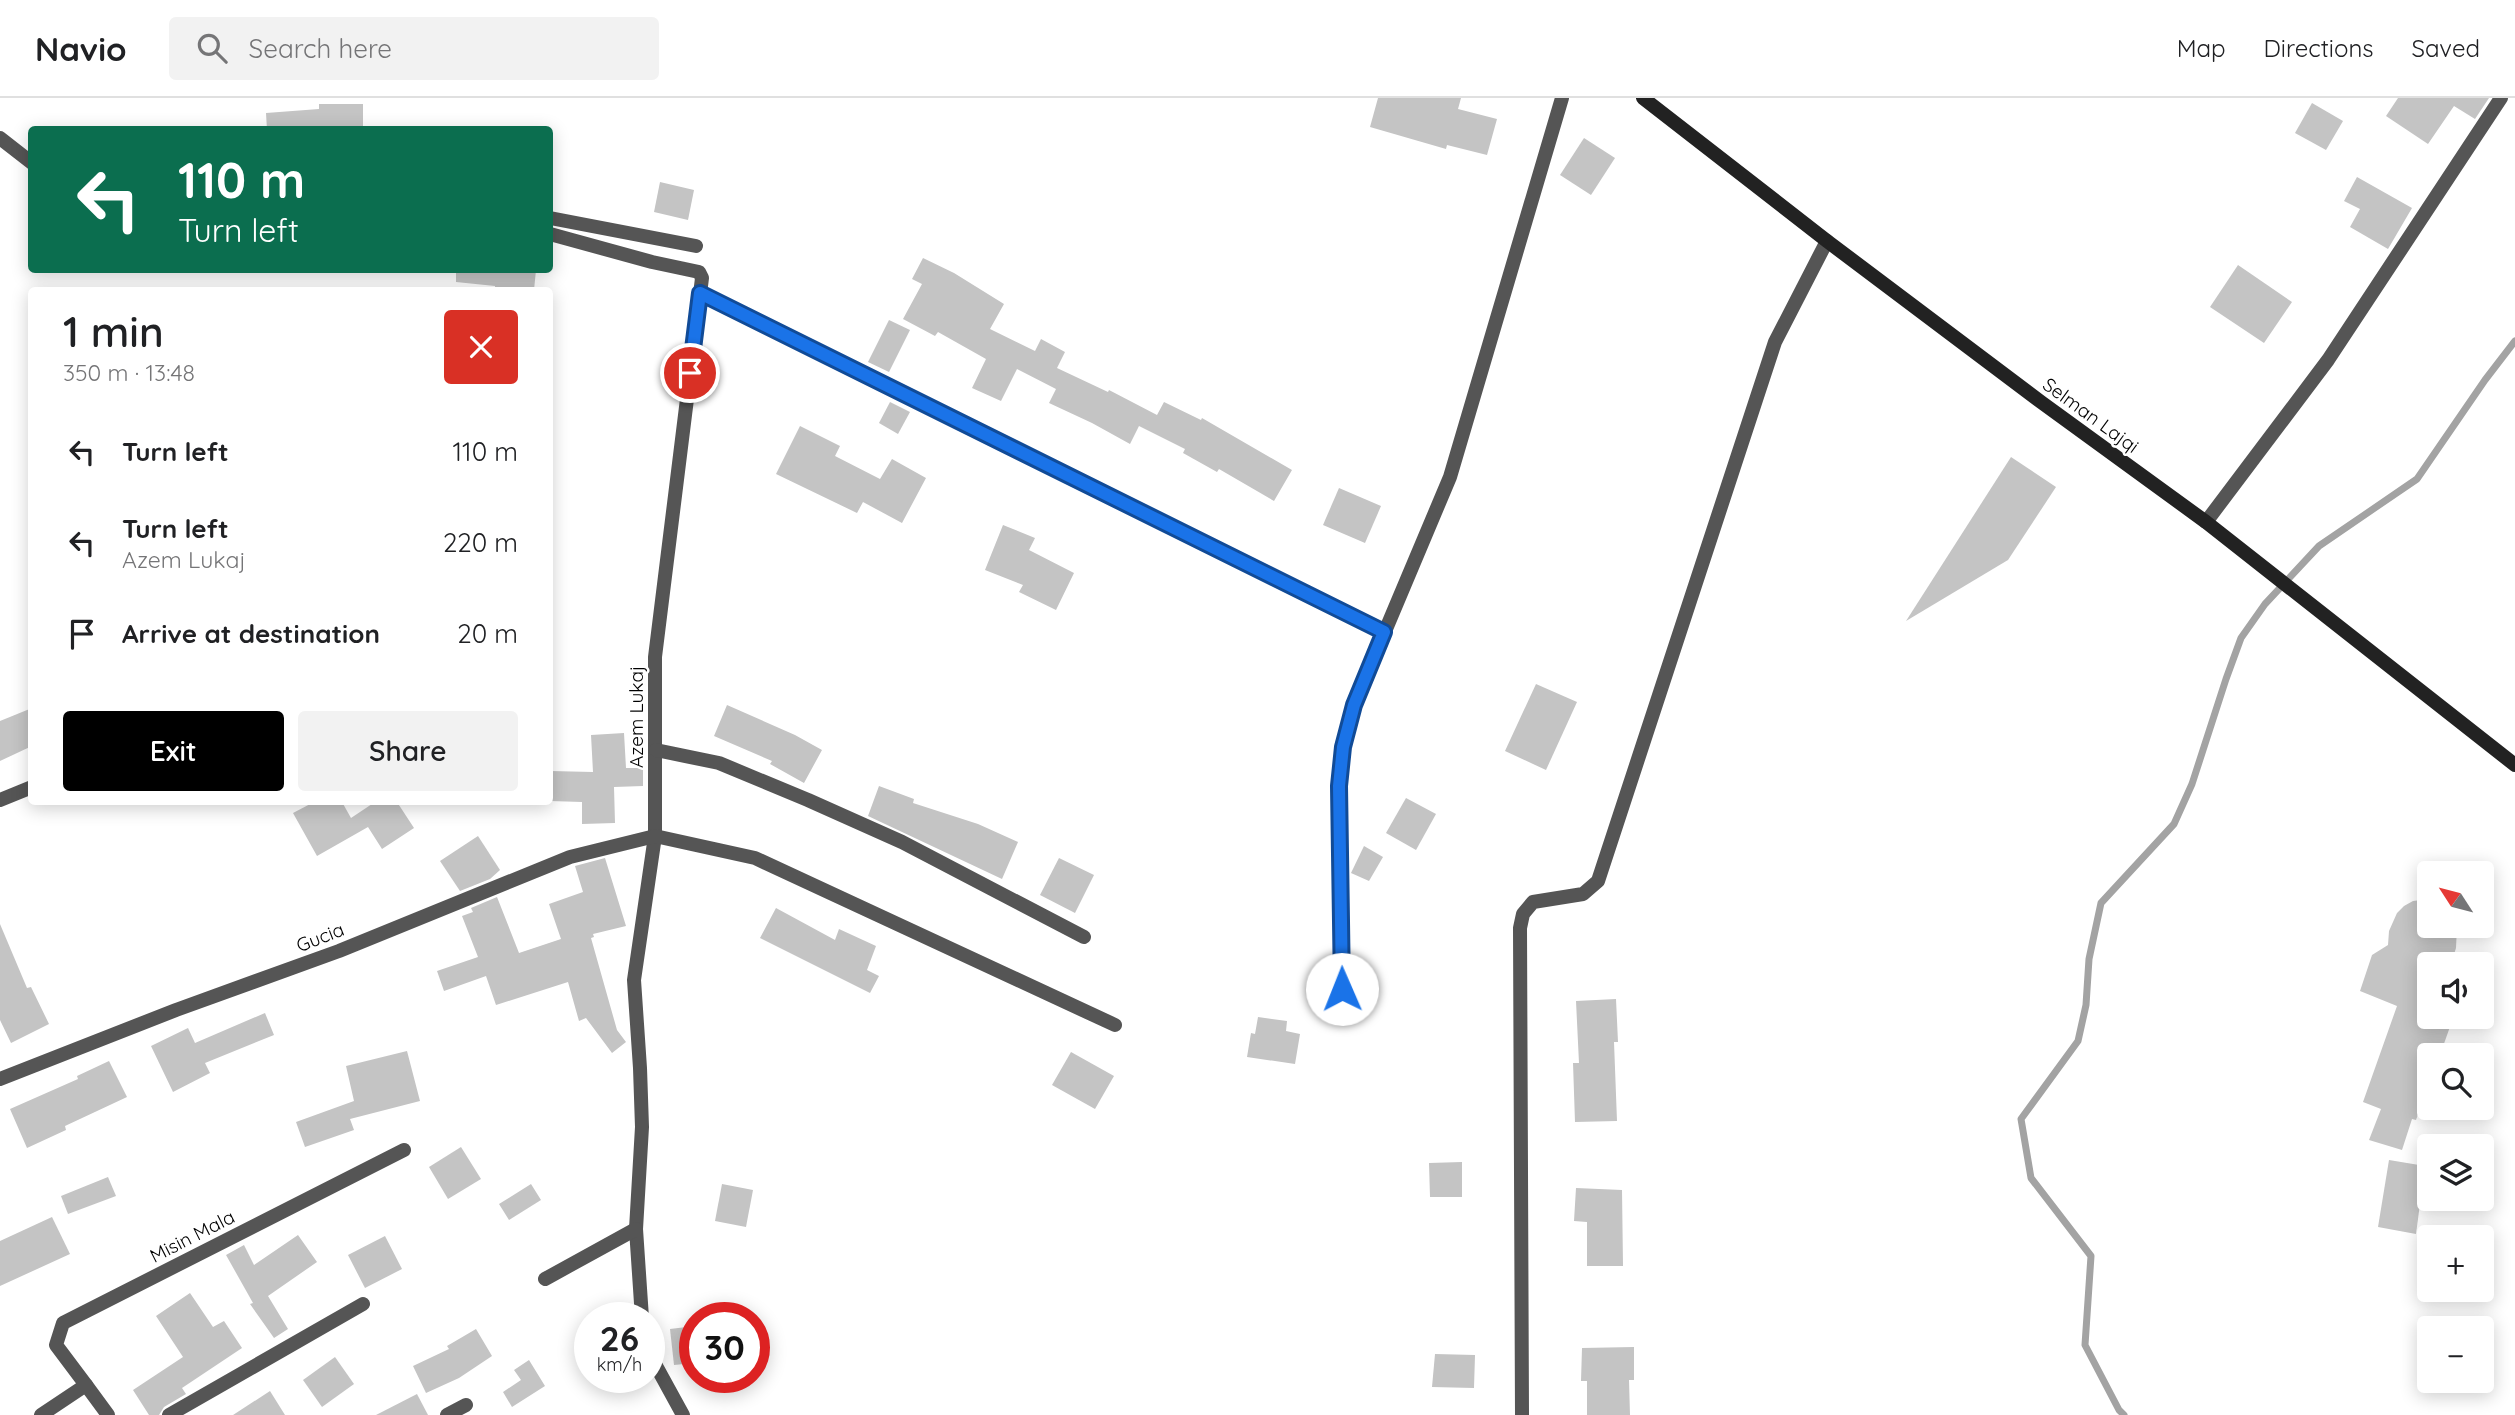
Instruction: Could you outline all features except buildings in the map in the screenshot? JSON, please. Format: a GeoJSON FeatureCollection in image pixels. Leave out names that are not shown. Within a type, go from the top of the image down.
{"type":"FeatureCollection","features":[{"type":"Feature","properties":{"kind":"street"},"geometry":{"type":"LineString","coordinates":[[1342,989],[1339,786],[1354,705],[1450,477],[1562,98]]}},
{"type":"Feature","properties":{"kind":"street","name":"Selman Lajqi"},"geometry":{"type":"LineString","coordinates":[[1643,98],[1827,242],[2206,522],[2515,765]]}},
{"type":"Feature","properties":{"kind":"street"},"geometry":{"type":"LineString","coordinates":[[2206,522],[2328,360],[2501,98]]}},
{"type":"Feature","properties":{"kind":"street"},"geometry":{"type":"LineString","coordinates":[[0,138],[28,160]]}},
{"type":"Feature","properties":{"kind":"street"},"geometry":{"type":"LineString","coordinates":[[553,219],[696,246]]}},
{"type":"Feature","properties":{"kind":"street"},"geometry":{"type":"LineString","coordinates":[[553,235],[699,272],[702,278],[700,293],[1384,632]]}},
{"type":"Feature","properties":{"kind":"street"},"geometry":{"type":"LineString","coordinates":[[1522,1415],[1520,928],[1523,914],[1533,902],[1583,894],[1598,881],[1775,342],[1827,242]]}},
{"type":"Feature","properties":{"kind":"street","name":"Azem Lukaj"},"geometry":{"type":"LineString","coordinates":[[641,1302],[636,1229],[642,1127],[634,980],[655,836],[654,666],[700,293]]}},
{"type":"Feature","properties":{"kind":"street"},"geometry":{"type":"LineString","coordinates":[[656,750],[719,764],[808,800],[902,842],[1084,937]]}},
{"type":"Feature","properties":{"kind":"street"},"geometry":{"type":"LineString","coordinates":[[0,800],[28,789]]}},
{"type":"Feature","properties":{"kind":"street"},"geometry":{"type":"LineString","coordinates":[[655,836],[755,858],[1115,1025]]}},
{"type":"Feature","properties":{"kind":"street","name":"Gucia"},"geometry":{"type":"LineString","coordinates":[[0,1079],[176,1010],[338,951],[570,857],[655,836]]}},
{"type":"Feature","properties":{"kind":"street","name":"Misin Mala"},"geometry":{"type":"LineString","coordinates":[[108,1415],[56,1345],[63,1323],[404,1150]]}},
{"type":"Feature","properties":{"kind":"street"},"geometry":{"type":"LineString","coordinates":[[545,1279],[636,1229]]}},
{"type":"Feature","properties":{"kind":"street"},"geometry":{"type":"LineString","coordinates":[[169,1415],[363,1304]]}},
{"type":"Feature","properties":{"kind":"street"},"geometry":{"type":"LineString","coordinates":[[665,1382],[683,1415]]}},
{"type":"Feature","properties":{"kind":"street"},"geometry":{"type":"LineString","coordinates":[[41,1415],[86,1385]]}},
{"type":"Feature","properties":{"kind":"street"},"geometry":{"type":"LineString","coordinates":[[447,1415],[466,1405]]}},
{"type":"Feature","properties":{"kind":"waterway"},"geometry":{"type":"LineString","coordinates":[[2124,1415],[2085,1345],[2091,1256],[2031,1178],[2021,1119],[2078,1041],[2086,1005],[2089,959],[2101,903],[2174,824],[2192,784],[2241,638],[2265,604],[2319,546],[2417,479],[2515,341]]}},
{"type":"Feature","properties":{"kind":"route"},"geometry":{"type":"LineString","coordinates":[[690,373],[700,293],[1384,632],[1354,705],[1343,747],[1339,786],[1342,989]]}}]}
